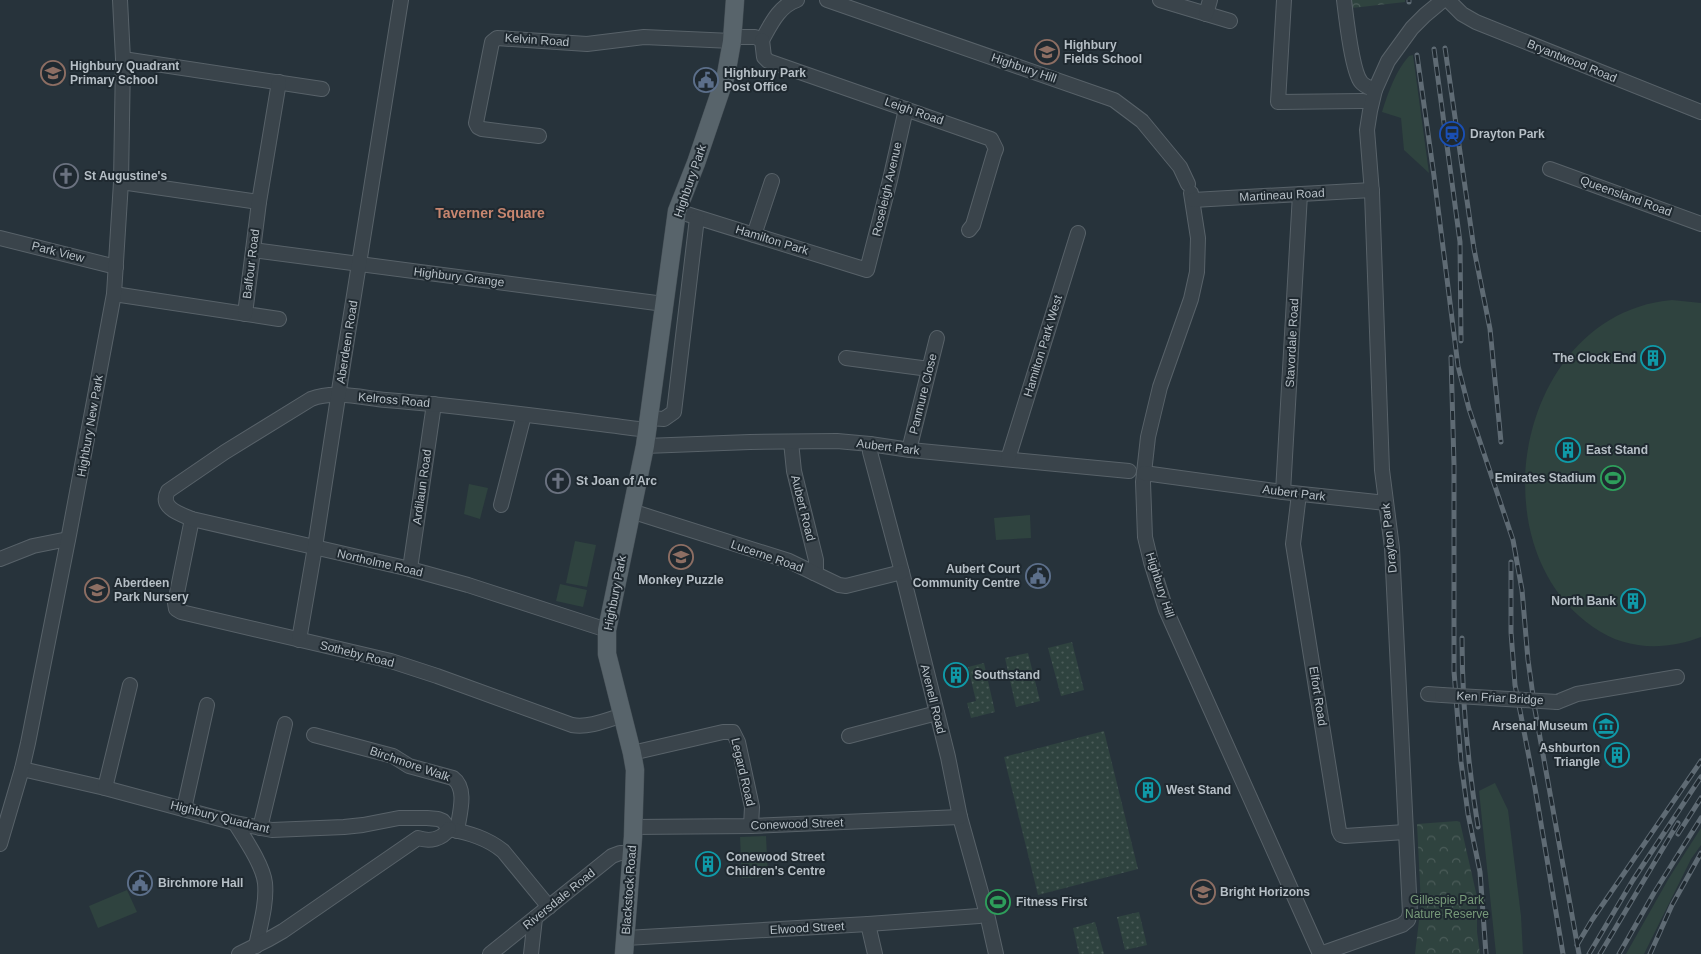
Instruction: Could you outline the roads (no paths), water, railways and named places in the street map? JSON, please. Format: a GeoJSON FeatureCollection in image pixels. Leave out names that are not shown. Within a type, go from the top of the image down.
{"type":"FeatureCollection","features":[{"type":"Feature","properties":{"kind":"main road","name":"Highbury Park"},"geometry":{"type":"LineString","coordinates":[[633,826],[635,770],[607,654],[607,630],[647,431],[677,212],[719,100],[728,68],[735,0]]}},
{"type":"Feature","properties":{"kind":"main road","name":"Blackstock Road"},"geometry":{"type":"LineString","coordinates":[[625,946],[633,826]]}},
{"type":"Feature","properties":{"kind":"street","name":"Highbury New Park"},"geometry":{"type":"LineString","coordinates":[[0,844],[22,769],[114,294],[122,182],[123,59],[120,0]]}},
{"type":"Feature","properties":{"kind":"street","name":"Aberdeen Road"},"geometry":{"type":"LineString","coordinates":[[299,640],[316,547],[401,0]]}},
{"type":"Feature","properties":{"kind":"street"},"geometry":{"type":"LineString","coordinates":[[732,39],[755,37],[762,40],[779,12],[786,5],[797,0]]}},
{"type":"Feature","properties":{"kind":"street","name":"Highbury Hill"},"geometry":{"type":"LineString","coordinates":[[827,0],[1114,100],[1142,121],[1180,167],[1191,192],[1198,238],[1197,272],[1191,299],[1160,387],[1137,472],[1145,537],[1166,610],[1320,954]]}},
{"type":"Feature","properties":{"kind":"street"},"geometry":{"type":"LineString","coordinates":[[1160,0],[1230,21]]}},
{"type":"Feature","properties":{"kind":"street"},"geometry":{"type":"LineString","coordinates":[[1206,14],[1210,0]]}},
{"type":"Feature","properties":{"kind":"street"},"geometry":{"type":"LineString","coordinates":[[1284,0],[1278,102],[1363,101]]}},
{"type":"Feature","properties":{"kind":"street"},"geometry":{"type":"LineString","coordinates":[[1344,0],[1351,47],[1359,80],[1375,90]]}},
{"type":"Feature","properties":{"kind":"street","name":"Drayton Park"},"geometry":{"type":"LineString","coordinates":[[1320,954],[1402,925],[1408,920],[1410,913],[1392,548],[1382,470],[1372,190],[1368,130],[1375,90],[1388,62],[1409,32],[1443,0]]}},
{"type":"Feature","properties":{"kind":"street","name":"Bryantwood Road"},"geometry":{"type":"LineString","coordinates":[[1448,0],[1462,14],[1476,22],[1701,112]]}},
{"type":"Feature","properties":{"kind":"street","name":"Kelvin Road"},"geometry":{"type":"LineString","coordinates":[[539,136],[482,129],[476,123],[492,42],[496,38],[587,44],[644,37],[732,39]]}},
{"type":"Feature","properties":{"kind":"street","name":"Leigh Road"},"geometry":{"type":"LineString","coordinates":[[762,40],[764,57],[768,61],[991,139],[994,143],[994,154],[973,224],[969,230]]}},
{"type":"Feature","properties":{"kind":"street"},"geometry":{"type":"LineString","coordinates":[[123,59],[322,88]]}},
{"type":"Feature","properties":{"kind":"street","name":"Balfour Road"},"geometry":{"type":"LineString","coordinates":[[114,294],[245,314],[259,202],[279,82]]}},
{"type":"Feature","properties":{"kind":"street","name":"Roseleigh Avenue"},"geometry":{"type":"LineString","coordinates":[[867,270],[906,109]]}},
{"type":"Feature","properties":{"kind":"street","name":"Queensland Road"},"geometry":{"type":"LineString","coordinates":[[1550,169],[1701,224]]}},
{"type":"Feature","properties":{"kind":"street"},"geometry":{"type":"LineString","coordinates":[[754,235],[772,181]]}},
{"type":"Feature","properties":{"kind":"street"},"geometry":{"type":"LineString","coordinates":[[122,182],[259,202]]}},
{"type":"Feature","properties":{"kind":"street","name":"Martineau Road"},"geometry":{"type":"LineString","coordinates":[[1191,192],[1300,194],[1372,190]]}},
{"type":"Feature","properties":{"kind":"street","name":"Stavordale Road"},"geometry":{"type":"LineString","coordinates":[[1283,492],[1300,194]]}},
{"type":"Feature","properties":{"kind":"street","name":"Hamilton Park"},"geometry":{"type":"LineString","coordinates":[[677,212],[867,270]]}},
{"type":"Feature","properties":{"kind":"street","name":"Highbury Park"},"geometry":{"type":"LineString","coordinates":[[647,431],[674,412],[697,218]]}},
{"type":"Feature","properties":{"kind":"street","name":"Hamilton Park West"},"geometry":{"type":"LineString","coordinates":[[1008,459],[1078,233]]}},
{"type":"Feature","properties":{"kind":"street","name":"Park View"},"geometry":{"type":"LineString","coordinates":[[0,238],[116,267]]}},
{"type":"Feature","properties":{"kind":"street","name":"Highbury Grange"},"geometry":{"type":"LineString","coordinates":[[253,250],[664,304]]}},
{"type":"Feature","properties":{"kind":"street"},"geometry":{"type":"LineString","coordinates":[[245,314],[279,319]]}},
{"type":"Feature","properties":{"kind":"street","name":"Panmure Close"},"geometry":{"type":"LineString","coordinates":[[910,450],[937,338]]}},
{"type":"Feature","properties":{"kind":"street"},"geometry":{"type":"LineString","coordinates":[[846,358],[929,369]]}},
{"type":"Feature","properties":{"kind":"street","name":"Kelross Road"},"geometry":{"type":"LineString","coordinates":[[168,492],[225,452],[311,399],[321,396],[434,404],[647,431]]}},
{"type":"Feature","properties":{"kind":"street","name":"Ardilaun Road"},"geometry":{"type":"LineString","coordinates":[[410,569],[434,404]]}},
{"type":"Feature","properties":{"kind":"street"},"geometry":{"type":"LineString","coordinates":[[501,505],[524,415]]}},
{"type":"Feature","properties":{"kind":"street","name":"Aubert Park"},"geometry":{"type":"LineString","coordinates":[[647,431],[791,442],[837,441],[870,444],[910,450],[1137,472],[1299,494],[1386,503]]}},
{"type":"Feature","properties":{"kind":"street","name":"Aubert Road"},"geometry":{"type":"LineString","coordinates":[[791,442],[794,471],[816,560],[814,573]]}},
{"type":"Feature","properties":{"kind":"street","name":"Avenell Road"},"geometry":{"type":"LineString","coordinates":[[870,444],[870,452],[937,713],[960,817],[996,954]]}},
{"type":"Feature","properties":{"kind":"street","name":"Northolme Road"},"geometry":{"type":"LineString","coordinates":[[168,492],[164,498],[172,511],[192,519],[410,569],[468,585],[607,630]]}},
{"type":"Feature","properties":{"kind":"street","name":"Elfort Road"},"geometry":{"type":"LineString","coordinates":[[1299,494],[1294,544],[1339,830],[1341,835],[1345,836],[1405,832]]}},
{"type":"Feature","properties":{"kind":"street","name":"Lucerne Road"},"geometry":{"type":"LineString","coordinates":[[631,511],[789,561],[839,585],[846,586],[902,572]]}},
{"type":"Feature","properties":{"kind":"street","name":"Sotheby Road"},"geometry":{"type":"LineString","coordinates":[[192,519],[175,603],[176,609],[181,612],[418,669],[580,727],[623,715]]}},
{"type":"Feature","properties":{"kind":"street"},"geometry":{"type":"LineString","coordinates":[[0,559],[33,546],[68,539]]}},
{"type":"Feature","properties":{"kind":"street","name":"Ken Friar Bridge"},"geometry":{"type":"LineString","coordinates":[[1435,695],[1557,702],[1577,694],[1677,677]]}},
{"type":"Feature","properties":{"kind":"street"},"geometry":{"type":"LineString","coordinates":[[105,788],[130,685]]}},
{"type":"Feature","properties":{"kind":"street"},"geometry":{"type":"LineString","coordinates":[[184,809],[207,705]]}},
{"type":"Feature","properties":{"kind":"street"},"geometry":{"type":"LineString","coordinates":[[849,736],[937,713]]}},
{"type":"Feature","properties":{"kind":"street"},"geometry":{"type":"LineString","coordinates":[[260,828],[285,724]]}},
{"type":"Feature","properties":{"kind":"street","name":"Legard Road"},"geometry":{"type":"LineString","coordinates":[[632,753],[734,730],[752,807],[751,826]]}},
{"type":"Feature","properties":{"kind":"street","name":"Birchmore Walk"},"geometry":{"type":"LineString","coordinates":[[314,735],[393,756],[409,766],[456,780],[461,790],[453,830]]}},
{"type":"Feature","properties":{"kind":"street","name":"Highbury Quadrant"},"geometry":{"type":"LineString","coordinates":[[22,769],[105,788],[235,823],[272,830],[363,825],[399,818],[438,819],[453,830],[482,837],[499,848],[549,906]]}},
{"type":"Feature","properties":{"kind":"street","name":"Conewood Street"},"geometry":{"type":"LineString","coordinates":[[633,826],[751,826],[960,817]]}},
{"type":"Feature","properties":{"kind":"street"},"geometry":{"type":"LineString","coordinates":[[418,838],[415,830],[420,818]]}},
{"type":"Feature","properties":{"kind":"street"},"geometry":{"type":"LineString","coordinates":[[235,823],[255,858],[265,882],[264,906],[256,946]]}},
{"type":"Feature","properties":{"kind":"street"},"geometry":{"type":"LineString","coordinates":[[239,954],[284,931],[418,838],[428,840],[442,837],[453,830]]}},
{"type":"Feature","properties":{"kind":"street","name":"Riversdale Road"},"geometry":{"type":"LineString","coordinates":[[490,954],[612,856],[620,853],[632,853]]}},
{"type":"Feature","properties":{"kind":"street","name":"Elwood Street"},"geometry":{"type":"LineString","coordinates":[[625,946],[987,914]]}},
{"type":"Feature","properties":{"kind":"street"},"geometry":{"type":"LineString","coordinates":[[531,954],[535,918]]}},
{"type":"Feature","properties":{"kind":"street"},"geometry":{"type":"LineString","coordinates":[[868,924],[875,954]]}},
{"type":"Feature","properties":{"kind":"railway"},"geometry":{"type":"LineString","coordinates":[[1445,48],[1474,249],[1490,329],[1501,442]]}},
{"type":"Feature","properties":{"kind":"railway"},"geometry":{"type":"LineString","coordinates":[[1434,49],[1460,242],[1461,341]]}},
{"type":"Feature","properties":{"kind":"railway"},"geometry":{"type":"LineString","coordinates":[[1417,55],[1458,366],[1469,409],[1513,540],[1522,590],[1528,660],[1535,710],[1579,954]]}},
{"type":"Feature","properties":{"kind":"railway"},"geometry":{"type":"LineString","coordinates":[[1451,357],[1454,465],[1454,671],[1461,762],[1468,814],[1480,872],[1486,954]]}},
{"type":"Feature","properties":{"kind":"railway"},"geometry":{"type":"LineString","coordinates":[[1511,562],[1511,632],[1515,685],[1535,788],[1563,954]]}},
{"type":"Feature","properties":{"kind":"railway"},"geometry":{"type":"LineString","coordinates":[[1462,638],[1466,733],[1478,827]]}},
{"type":"Feature","properties":{"kind":"railway"},"geometry":{"type":"LineString","coordinates":[[1577,945],[1592,920],[1701,761]]}},
{"type":"Feature","properties":{"kind":"railway"},"geometry":{"type":"LineString","coordinates":[[1589,954],[1633,880],[1701,777]]}},
{"type":"Feature","properties":{"kind":"railway"},"geometry":{"type":"LineString","coordinates":[[1678,834],[1701,798]]}},
{"type":"Feature","properties":{"kind":"railway"},"geometry":{"type":"LineString","coordinates":[[1619,954],[1654,893],[1701,818]]}},
{"type":"Feature","properties":{"kind":"railway"},"geometry":{"type":"LineString","coordinates":[[1600,954],[1678,823]]}},
{"type":"Feature","properties":{"kind":"railway"},"geometry":{"type":"LineString","coordinates":[[1650,954],[1672,905],[1701,853]]}},
{"type":"Feature","properties":{"kind":"place","name":"Highbury Fields School"},"geometry":{"type":"Point","coordinates":[1047,52]}},
{"type":"Feature","properties":{"kind":"place","name":"Highbury Quadrant Primary School"},"geometry":{"type":"Point","coordinates":[53,73]}},
{"type":"Feature","properties":{"kind":"place","name":"Highbury Park Post Office"},"geometry":{"type":"Point","coordinates":[706,80]}},
{"type":"Feature","properties":{"kind":"place","name":"Drayton Park"},"geometry":{"type":"Point","coordinates":[1452,134]}},
{"type":"Feature","properties":{"kind":"place","name":"St Augustine's"},"geometry":{"type":"Point","coordinates":[66,176]}},
{"type":"Feature","properties":{"kind":"place","name":"The Clock End"},"geometry":{"type":"Point","coordinates":[1653,358]}},
{"type":"Feature","properties":{"kind":"place","name":"East Stand"},"geometry":{"type":"Point","coordinates":[1568,450]}},
{"type":"Feature","properties":{"kind":"place","name":"Emirates Stadium"},"geometry":{"type":"Point","coordinates":[1613,478]}},
{"type":"Feature","properties":{"kind":"place","name":"St Joan of Arc"},"geometry":{"type":"Point","coordinates":[558,481]}},
{"type":"Feature","properties":{"kind":"place","name":"Monkey Puzzle"},"geometry":{"type":"Point","coordinates":[681,557]}},
{"type":"Feature","properties":{"kind":"place","name":"Aubert Court Community Centre"},"geometry":{"type":"Point","coordinates":[1038,576]}},
{"type":"Feature","properties":{"kind":"place","name":"Aberdeen Park Nursery"},"geometry":{"type":"Point","coordinates":[97,590]}},
{"type":"Feature","properties":{"kind":"place","name":"North Bank"},"geometry":{"type":"Point","coordinates":[1633,601]}},
{"type":"Feature","properties":{"kind":"place","name":"Southstand"},"geometry":{"type":"Point","coordinates":[956,675]}},
{"type":"Feature","properties":{"kind":"place","name":"Arsenal Museum"},"geometry":{"type":"Point","coordinates":[1606,726]}},
{"type":"Feature","properties":{"kind":"place","name":"Ashburton Triangle"},"geometry":{"type":"Point","coordinates":[1617,755]}},
{"type":"Feature","properties":{"kind":"place","name":"West Stand"},"geometry":{"type":"Point","coordinates":[1148,790]}},
{"type":"Feature","properties":{"kind":"place","name":"Conewood Street Children's Centre"},"geometry":{"type":"Point","coordinates":[708,864]}},
{"type":"Feature","properties":{"kind":"place","name":"Birchmore Hall"},"geometry":{"type":"Point","coordinates":[140,883]}},
{"type":"Feature","properties":{"kind":"place","name":"Bright Horizons"},"geometry":{"type":"Point","coordinates":[1203,892]}},
{"type":"Feature","properties":{"kind":"place","name":"Fitness First"},"geometry":{"type":"Point","coordinates":[998,902]}},
{"type":"Feature","properties":{"kind":"district","name":"Taverner Square"},"geometry":{"type":"Point","coordinates":[490,213]}},
{"type":"Feature","properties":{"kind":"park label","name":"Gillespie Park Nature Reserve"},"geometry":{"type":"Point","coordinates":[1447,907]}}]}
